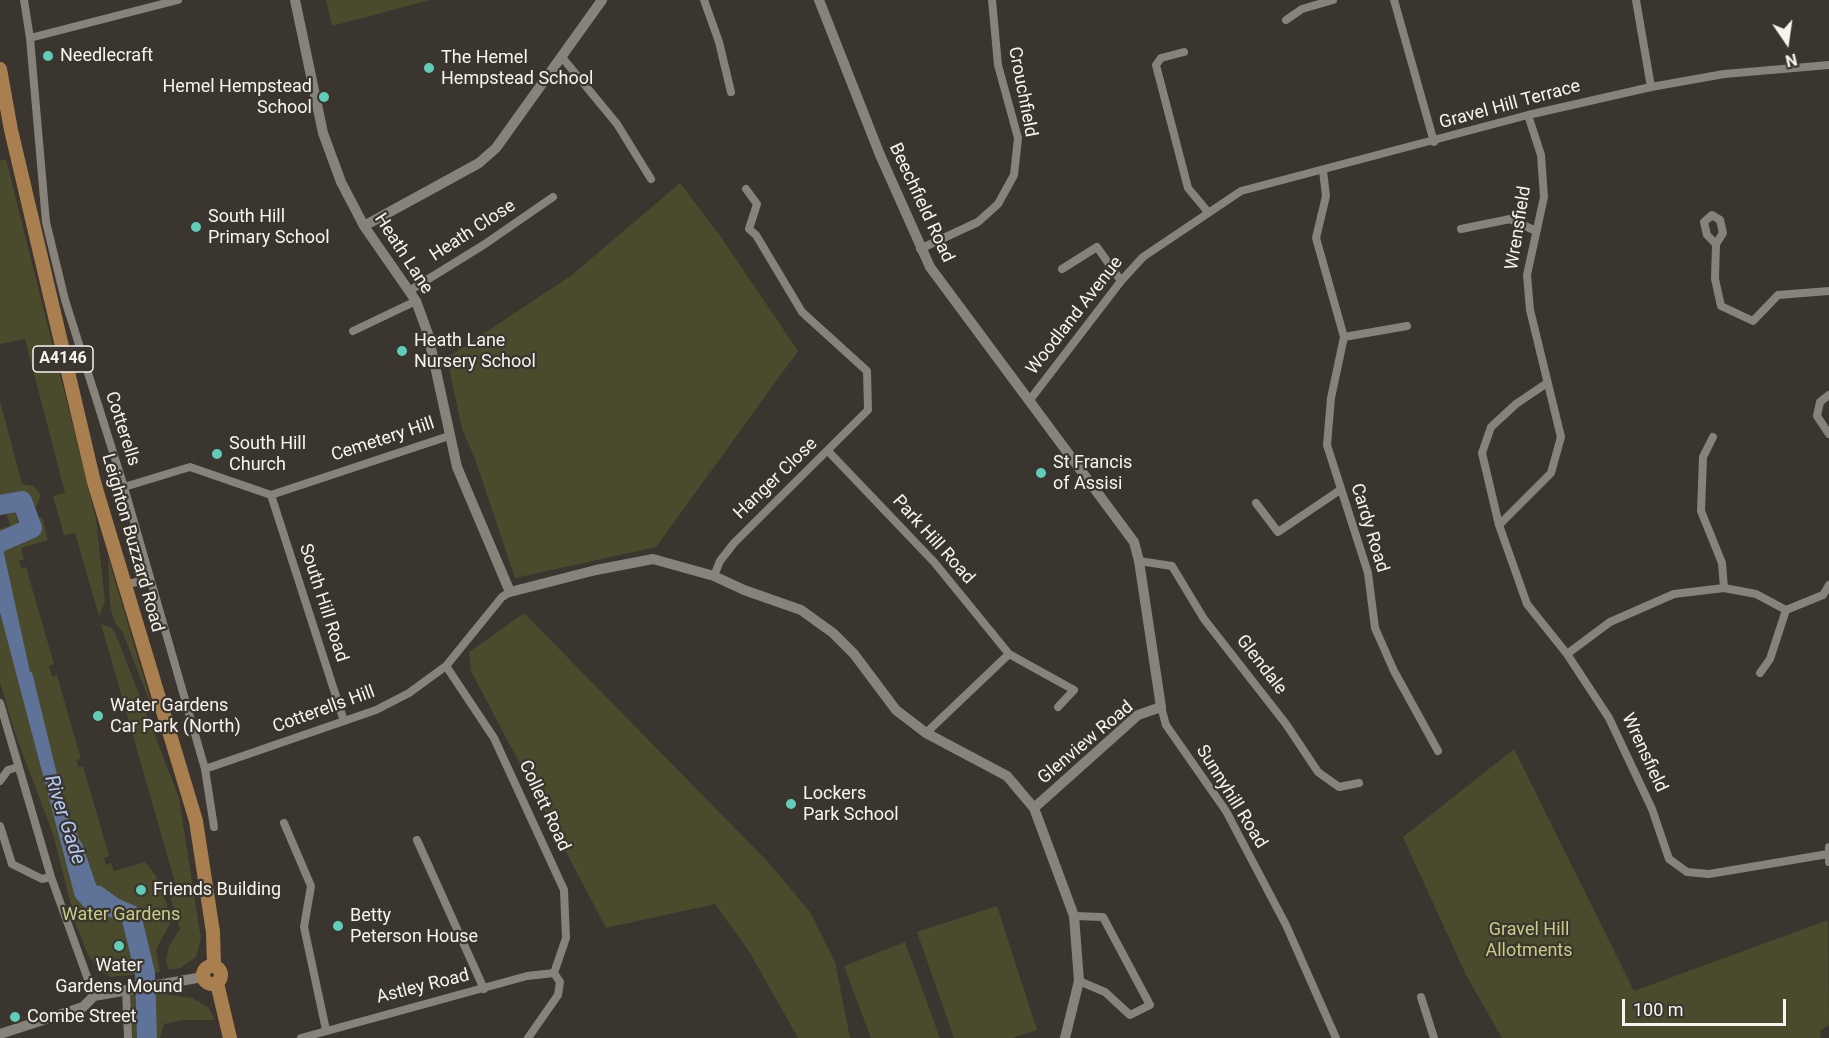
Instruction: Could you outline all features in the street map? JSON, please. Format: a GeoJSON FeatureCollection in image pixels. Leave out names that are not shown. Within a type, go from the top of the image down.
{"type":"FeatureCollection","features":[{"type":"Feature","properties":{"kind":"main road","name":"Leighton Buzzard Road"},"geometry":{"type":"LineString","coordinates":[[0,69],[11,130],[94,482],[196,821],[213,932],[214,965]]}},
{"type":"Feature","properties":{"kind":"main road","name":"Leighton Buzzard Road"},"geometry":{"type":"LineString","coordinates":[[0,101],[11,130]]}},
{"type":"Feature","properties":{"kind":"main road"},"geometry":{"type":"LineString","coordinates":[[217,983],[208,984],[203,977],[205,968],[214,965],[222,975],[217,983],[230,1038]]}},
{"type":"Feature","properties":{"kind":"street","name":"Cotterells"},"geometry":{"type":"LineString","coordinates":[[24,0],[30,38],[46,222],[68,311],[124,487],[205,770],[214,827]]}},
{"type":"Feature","properties":{"kind":"street"},"geometry":{"type":"LineString","coordinates":[[30,38],[144,4],[178,0]]}},
{"type":"Feature","properties":{"kind":"street","name":"Heath Lane"},"geometry":{"type":"LineString","coordinates":[[295,0],[323,133],[341,182],[364,226],[416,301],[428,334],[448,436],[457,466],[510,592]]}},
{"type":"Feature","properties":{"kind":"street"},"geometry":{"type":"LineString","coordinates":[[364,226],[479,163],[496,148],[602,0]]}},
{"type":"Feature","properties":{"kind":"street"},"geometry":{"type":"LineString","coordinates":[[704,0],[719,42],[731,92]]}},
{"type":"Feature","properties":{"kind":"street","name":"Beechfield Road"},"geometry":{"type":"LineString","coordinates":[[819,0],[920,249],[930,267],[1029,401]]}},
{"type":"Feature","properties":{"kind":"street","name":"Crouchfield"},"geometry":{"type":"LineString","coordinates":[[920,249],[978,222],[998,204],[1014,175],[1018,138],[998,65],[992,0]]}},
{"type":"Feature","properties":{"kind":"street"},"geometry":{"type":"LineString","coordinates":[[1286,20],[1302,9],[1333,0]]}},
{"type":"Feature","properties":{"kind":"street"},"geometry":{"type":"LineString","coordinates":[[1394,0],[1434,142]]}},
{"type":"Feature","properties":{"kind":"street"},"geometry":{"type":"LineString","coordinates":[[1636,0],[1651,87]]}},
{"type":"Feature","properties":{"kind":"street"},"geometry":{"type":"LineString","coordinates":[[1184,52],[1161,58],[1156,65],[1188,188],[1208,212]]}},
{"type":"Feature","properties":{"kind":"street"},"geometry":{"type":"LineString","coordinates":[[561,56],[617,124],[651,179]]}},
{"type":"Feature","properties":{"kind":"street","name":"Gravel Hill Terrace"},"geometry":{"type":"LineString","coordinates":[[1208,212],[1242,191],[1434,142],[1528,115],[1651,87],[1724,74],[1829,65]]}},
{"type":"Feature","properties":{"kind":"street","name":"Wrensfield"},"geometry":{"type":"LineString","coordinates":[[1499,525],[1551,473],[1561,437],[1530,310],[1527,275],[1544,197],[1541,155],[1528,115]]}},
{"type":"Feature","properties":{"kind":"street","name":"Cardy Road"},"geometry":{"type":"LineString","coordinates":[[1323,171],[1326,196],[1316,238],[1344,337],[1331,398],[1327,446],[1368,573],[1375,628],[1394,671],[1438,751]]}},
{"type":"Feature","properties":{"kind":"street","name":"Hanger Close"},"geometry":{"type":"LineString","coordinates":[[714,576],[720,561],[734,543],[868,410],[867,371],[802,312],[756,235],[749,229],[757,204],[746,189]]}},
{"type":"Feature","properties":{"kind":"street","name":"Heath Close"},"geometry":{"type":"LineString","coordinates":[[409,291],[485,244],[553,197]]}},
{"type":"Feature","properties":{"kind":"street","name":"Woodland Avenue"},"geometry":{"type":"LineString","coordinates":[[1029,401],[1121,281],[1143,257],[1208,212]]}},
{"type":"Feature","properties":{"kind":"street"},"geometry":{"type":"LineString","coordinates":[[1461,229],[1510,219],[1536,231]]}},
{"type":"Feature","properties":{"kind":"street"},"geometry":{"type":"LineString","coordinates":[[1716,244],[1716,279],[1721,306],[1753,321],[1778,295],[1829,291]]}},
{"type":"Feature","properties":{"kind":"street"},"geometry":{"type":"LineString","coordinates":[[1062,268],[1096,247],[1121,281]]}},
{"type":"Feature","properties":{"kind":"street"},"geometry":{"type":"LineString","coordinates":[[353,331],[416,301]]}},
{"type":"Feature","properties":{"kind":"street"},"geometry":{"type":"LineString","coordinates":[[1344,337],[1407,326]]}},
{"type":"Feature","properties":{"kind":"street","name":"Wrensfield"},"geometry":{"type":"LineString","coordinates":[[1547,382],[1516,404],[1491,427],[1482,453],[1499,525],[1527,604],[1567,654],[1609,718],[1652,809],[1669,859],[1687,872],[1709,874],[1829,854]]}},
{"type":"Feature","properties":{"kind":"street"},"geometry":{"type":"LineString","coordinates":[[1829,395],[1820,402],[1817,416],[1829,434]]}},
{"type":"Feature","properties":{"kind":"street"},"geometry":{"type":"LineString","coordinates":[[1029,401],[1134,542],[1139,561]]}},
{"type":"Feature","properties":{"kind":"street","name":"Cemetery Hill"},"geometry":{"type":"LineString","coordinates":[[271,495],[448,436]]}},
{"type":"Feature","properties":{"kind":"street"},"geometry":{"type":"LineString","coordinates":[[1713,437],[1703,457],[1701,512],[1722,563],[1724,588]]}},
{"type":"Feature","properties":{"kind":"street","name":"Park Hill Road"},"geometry":{"type":"LineString","coordinates":[[828,451],[934,562],[1009,654],[1074,690],[1058,707]]}},
{"type":"Feature","properties":{"kind":"street"},"geometry":{"type":"LineString","coordinates":[[124,487],[190,466],[271,495]]}},
{"type":"Feature","properties":{"kind":"street"},"geometry":{"type":"LineString","coordinates":[[1256,503],[1278,532],[1340,490]]}},
{"type":"Feature","properties":{"kind":"street","name":"South Hill Road"},"geometry":{"type":"LineString","coordinates":[[271,495],[344,722]]}},
{"type":"Feature","properties":{"kind":"street"},"geometry":{"type":"LineString","coordinates":[[510,592],[596,570],[653,559],[714,576],[744,590],[801,610],[833,633],[854,654],[896,710],[926,733],[1007,776],[1034,808],[1074,916],[1078,981],[1065,1038]]}},
{"type":"Feature","properties":{"kind":"street","name":"Sunnyhill Road"},"geometry":{"type":"LineString","coordinates":[[1139,561],[1161,707],[1166,725],[1226,811],[1286,925],[1336,1038]]}},
{"type":"Feature","properties":{"kind":"street","name":"Glendale"},"geometry":{"type":"LineString","coordinates":[[1139,561],[1172,566],[1204,619],[1286,724],[1318,772],[1339,787],[1359,783]]}},
{"type":"Feature","properties":{"kind":"street"},"geometry":{"type":"LineString","coordinates":[[124,585],[149,579]]}},
{"type":"Feature","properties":{"kind":"street"},"geometry":{"type":"LineString","coordinates":[[1760,674],[1770,659],[1786,610],[1823,595],[1829,585]]}},
{"type":"Feature","properties":{"kind":"street"},"geometry":{"type":"LineString","coordinates":[[1567,654],[1610,622],[1674,594],[1724,588],[1756,594],[1786,610]]}},
{"type":"Feature","properties":{"kind":"street","name":"Cotterells Hill"},"geometry":{"type":"LineString","coordinates":[[205,770],[376,710],[410,693],[446,666],[502,597],[510,592]]}},
{"type":"Feature","properties":{"kind":"street"},"geometry":{"type":"LineString","coordinates":[[926,733],[1009,654]]}},
{"type":"Feature","properties":{"kind":"street","name":"Collett Road"},"geometry":{"type":"LineString","coordinates":[[446,666],[494,738],[564,890],[566,938],[554,973]]}},
{"type":"Feature","properties":{"kind":"street"},"geometry":{"type":"LineString","coordinates":[[0,703],[51,877],[94,996]]}},
{"type":"Feature","properties":{"kind":"street","name":"Glenview Road"},"geometry":{"type":"LineString","coordinates":[[1034,808],[1138,715],[1161,707]]}},
{"type":"Feature","properties":{"kind":"street"},"geometry":{"type":"LineString","coordinates":[[0,781],[8,770],[18,767]]}},
{"type":"Feature","properties":{"kind":"street"},"geometry":{"type":"LineString","coordinates":[[284,823],[311,886],[304,927],[326,1030]]}},
{"type":"Feature","properties":{"kind":"street"},"geometry":{"type":"LineString","coordinates":[[0,826],[12,864],[42,879],[51,877]]}},
{"type":"Feature","properties":{"kind":"street"},"geometry":{"type":"LineString","coordinates":[[417,840],[484,989]]}},
{"type":"Feature","properties":{"kind":"street"},"geometry":{"type":"LineString","coordinates":[[1074,916],[1103,917],[1150,1005],[1130,1015],[1105,992],[1078,981]]}},
{"type":"Feature","properties":{"kind":"street"},"geometry":{"type":"LineString","coordinates":[[528,1038],[558,995],[560,982],[554,973]]}},
{"type":"Feature","properties":{"kind":"street","name":"Astley Road"},"geometry":{"type":"LineString","coordinates":[[301,1038],[527,976],[554,973]]}},
{"type":"Feature","properties":{"kind":"street"},"geometry":{"type":"LineString","coordinates":[[0,1034],[83,1007],[94,996],[203,977]]}},
{"type":"Feature","properties":{"kind":"street"},"geometry":{"type":"LineString","coordinates":[[128,1038],[129,989]]}},
{"type":"Feature","properties":{"kind":"street"},"geometry":{"type":"LineString","coordinates":[[1421,997],[1434,1038]]}},
{"type":"Feature","properties":{"kind":"green space"},"geometry":{"type":"Polygon","coordinates":[[[326,0],[430,0],[332,26],[326,0]]]}},
{"type":"Feature","properties":{"kind":"green space"},"geometry":{"type":"Polygon","coordinates":[[[6,159],[96,519],[105,601],[99,616],[75,533],[64,535],[53,496],[65,493],[25,339],[0,344],[0,161],[6,159]]]}},
{"type":"Feature","properties":{"kind":"green space"},"geometry":{"type":"Polygon","coordinates":[[[680,183],[721,237],[798,351],[656,547],[515,578],[475,459],[462,429],[447,358],[572,275],[680,183]]]}},
{"type":"Feature","properties":{"kind":"green space","name":"Water Gardens"},"geometry":{"type":"Polygon","coordinates":[[[0,401],[22,484],[34,486],[41,495],[36,507],[21,511],[19,505],[14,507],[18,523],[42,517],[48,540],[21,548],[24,559],[19,561],[21,568],[26,567],[54,664],[49,666],[52,677],[57,675],[81,758],[76,760],[78,767],[83,766],[109,856],[104,858],[106,865],[111,863],[114,871],[145,862],[156,876],[167,905],[170,924],[156,949],[160,972],[111,977],[102,972],[88,955],[76,925],[53,834],[16,736],[0,682],[0,529],[10,526],[5,509],[0,510],[0,401]]]}},
{"type":"Feature","properties":{"kind":"green space"},"geometry":{"type":"Polygon","coordinates":[[[108,557],[154,712],[122,631],[114,621],[110,606],[108,557]]]}},
{"type":"Feature","properties":{"kind":"green space"},"geometry":{"type":"Polygon","coordinates":[[[524,613],[768,862],[810,912],[835,962],[850,1038],[798,1038],[750,953],[715,904],[606,928],[471,671],[469,652],[524,613]]]}},
{"type":"Feature","properties":{"kind":"green space"},"geometry":{"type":"Polygon","coordinates":[[[101,624],[112,628],[116,635],[179,798],[201,939],[196,957],[180,968],[169,970],[166,960],[169,946],[180,929],[168,889],[176,886],[101,624]]]}},
{"type":"Feature","properties":{"kind":"green space","name":"Gravel Hill Allotments"},"geometry":{"type":"Polygon","coordinates":[[[1514,749],[1634,991],[1828,920],[1829,1025],[1820,1031],[1821,1038],[1502,1038],[1466,975],[1403,837],[1514,749]]]}},
{"type":"Feature","properties":{"kind":"green space"},"geometry":{"type":"Polygon","coordinates":[[[997,906],[1037,1030],[1012,1038],[954,1038],[917,932],[997,906]]]}},
{"type":"Feature","properties":{"kind":"green space"},"geometry":{"type":"Polygon","coordinates":[[[905,942],[940,1038],[871,1038],[844,966],[905,942]]]}},
{"type":"Feature","properties":{"kind":"green space"},"geometry":{"type":"Polygon","coordinates":[[[164,994],[192,998],[208,1007],[215,1020],[183,1020],[164,1024],[160,1038],[131,1038],[131,995],[164,994]]]}},
{"type":"Feature","properties":{"kind":"water","name":"Water Gardens"},"geometry":{"type":"Polygon","coordinates":[[[32,520],[35,529],[17,536],[3,549],[30,672],[32,672],[71,832],[77,833],[86,858],[79,862],[83,884],[101,886],[133,909],[133,914],[128,916],[100,916],[83,906],[75,897],[0,612],[0,533],[10,534],[28,528],[27,521],[32,520]]]}},
{"type":"Feature","properties":{"kind":"waterway","name":"River Gade"},"geometry":{"type":"LineString","coordinates":[[0,505],[22,501],[32,528],[0,542]]}},
{"type":"Feature","properties":{"kind":"waterway","name":"River Gade"},"geometry":{"type":"LineString","coordinates":[[73,848],[90,898],[131,915],[145,973],[147,1038]]}},
{"type":"Feature","properties":{"kind":"place","name":"Needlecraft"},"geometry":{"type":"Point","coordinates":[48,56]}},
{"type":"Feature","properties":{"kind":"place","name":"The Hemel Hempstead School"},"geometry":{"type":"Point","coordinates":[429,68]}},
{"type":"Feature","properties":{"kind":"place","name":"Hemel Hempstead School"},"geometry":{"type":"Point","coordinates":[324,97]}},
{"type":"Feature","properties":{"kind":"place","name":"South Hill Primary School"},"geometry":{"type":"Point","coordinates":[196,227]}},
{"type":"Feature","properties":{"kind":"place","name":"Heath Lane Nursery School"},"geometry":{"type":"Point","coordinates":[402,351]}},
{"type":"Feature","properties":{"kind":"place","name":"South Hill Church"},"geometry":{"type":"Point","coordinates":[217,454]}},
{"type":"Feature","properties":{"kind":"place","name":"St Francis of Assisi"},"geometry":{"type":"Point","coordinates":[1041,473]}},
{"type":"Feature","properties":{"kind":"place","name":"Water Gardens Car Park (North)"},"geometry":{"type":"Point","coordinates":[98,716]}},
{"type":"Feature","properties":{"kind":"place","name":"Lockers Park School"},"geometry":{"type":"Point","coordinates":[791,804]}},
{"type":"Feature","properties":{"kind":"place","name":"Friends Building"},"geometry":{"type":"Point","coordinates":[141,890]}},
{"type":"Feature","properties":{"kind":"place","name":"Betty Peterson House"},"geometry":{"type":"Point","coordinates":[338,926]}},
{"type":"Feature","properties":{"kind":"place","name":"Water Gardens Mound"},"geometry":{"type":"Point","coordinates":[119,946]}},
{"type":"Feature","properties":{"kind":"place","name":"Combe Street"},"geometry":{"type":"Point","coordinates":[15,1017]}}]}
